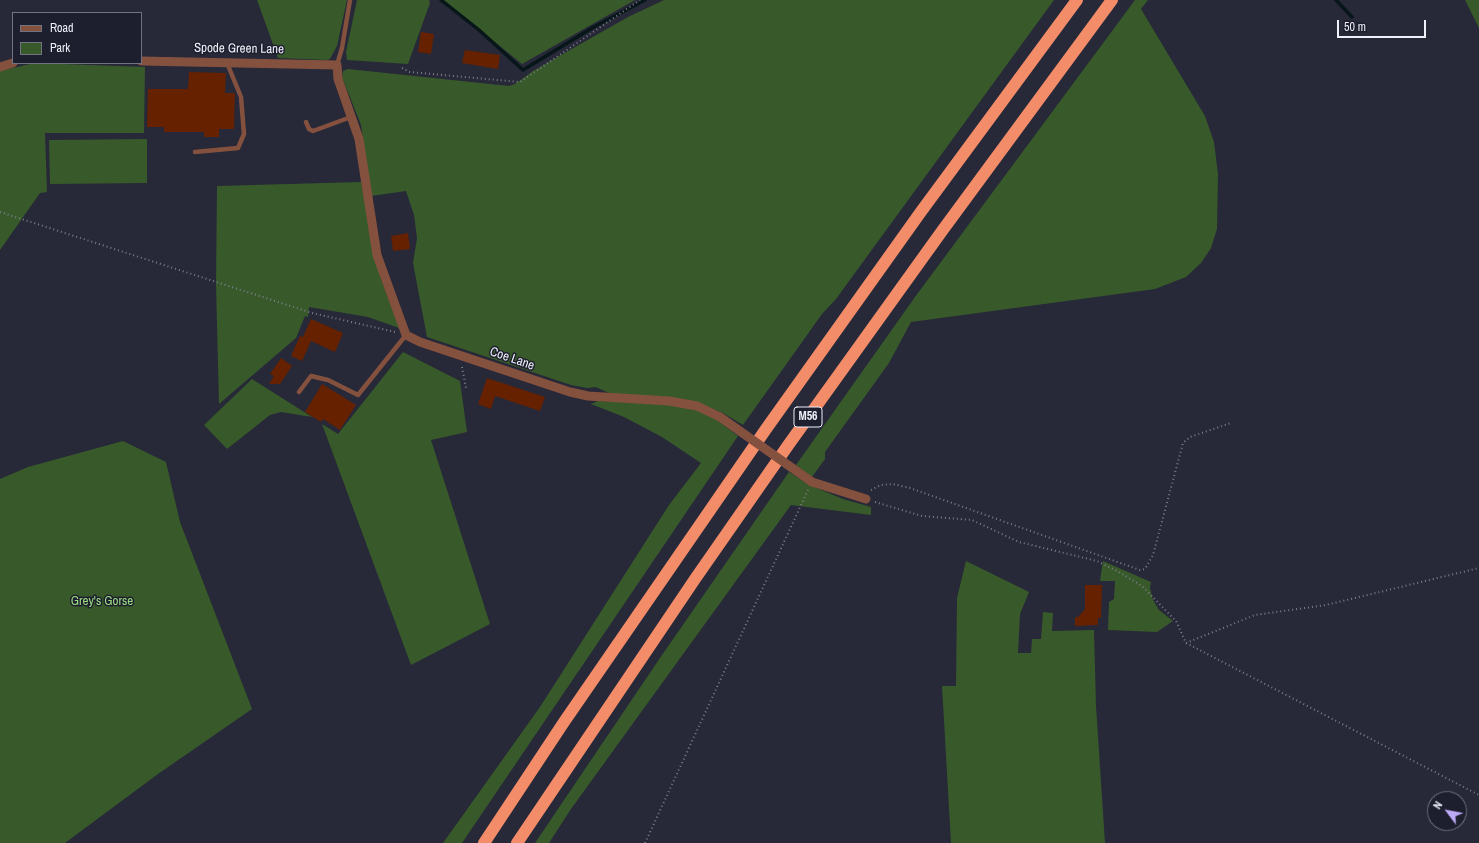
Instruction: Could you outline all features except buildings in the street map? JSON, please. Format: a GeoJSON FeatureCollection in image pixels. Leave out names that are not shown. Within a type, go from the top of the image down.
{"type":"FeatureCollection","features":[{"type":"Feature","properties":{"kind":"highway","name":"M56"},"geometry":{"type":"LineString","coordinates":[[484,843],[564,722],[766,429],[916,220],[1077,0]]}},
{"type":"Feature","properties":{"kind":"highway","name":"M56"},"geometry":{"type":"LineString","coordinates":[[517,843],[691,585],[794,438],[994,160],[1112,0]]}},
{"type":"Feature","properties":{"kind":"street","name":"Spode Green Lane"},"geometry":{"type":"LineString","coordinates":[[142,61],[337,65]]}},
{"type":"Feature","properties":{"kind":"street"},"geometry":{"type":"LineString","coordinates":[[0,67],[12,63]]}},
{"type":"Feature","properties":{"kind":"street"},"geometry":{"type":"LineString","coordinates":[[337,65],[338,79],[359,139],[378,255],[406,335]]}},
{"type":"Feature","properties":{"kind":"street","name":"Coe Lane"},"geometry":{"type":"LineString","coordinates":[[406,335],[420,342],[570,392],[588,396],[670,401],[697,406],[720,417],[812,482],[865,499]]}},
{"type":"Feature","properties":{"kind":"lane"},"geometry":{"type":"LineString","coordinates":[[337,65],[342,48],[350,0]]}},
{"type":"Feature","properties":{"kind":"lane"},"geometry":{"type":"LineString","coordinates":[[195,152],[238,148],[244,134],[242,97],[226,62]]}},
{"type":"Feature","properties":{"kind":"lane"},"geometry":{"type":"LineString","coordinates":[[306,122],[308,129],[312,131],[351,117]]}},
{"type":"Feature","properties":{"kind":"lane"},"geometry":{"type":"LineString","coordinates":[[299,392],[311,376],[328,380],[358,395],[406,335]]}},
{"type":"Feature","properties":{"kind":"path"},"geometry":{"type":"LineString","coordinates":[[402,68],[410,72],[520,82],[640,0]]}},
{"type":"Feature","properties":{"kind":"path"},"geometry":{"type":"LineString","coordinates":[[0,212],[312,313],[406,335]]}},
{"type":"Feature","properties":{"kind":"path"},"geometry":{"type":"LineString","coordinates":[[462,365],[466,388]]}},
{"type":"Feature","properties":{"kind":"path"},"geometry":{"type":"LineString","coordinates":[[1232,423],[1190,437],[1182,443],[1153,555],[1145,569],[1140,570],[893,484],[881,485],[871,490],[865,499],[922,516],[972,520],[1019,542],[1102,564],[1142,586],[1176,621],[1186,643],[1479,796]]}},
{"type":"Feature","properties":{"kind":"path"},"geometry":{"type":"LineString","coordinates":[[645,843],[812,482]]}},
{"type":"Feature","properties":{"kind":"path"},"geometry":{"type":"LineString","coordinates":[[1186,643],[1256,615],[1326,605],[1479,568]]}},
{"type":"Feature","properties":{"kind":"green space"},"geometry":{"type":"Polygon","coordinates":[[[257,0],[347,0],[337,46],[330,59],[278,58],[257,0]]]}},
{"type":"Feature","properties":{"kind":"green space"},"geometry":{"type":"Polygon","coordinates":[[[357,0],[429,0],[430,3],[408,64],[347,60],[346,52],[357,0]]]}},
{"type":"Feature","properties":{"kind":"green space"},"geometry":{"type":"Polygon","coordinates":[[[443,0],[635,0],[522,64],[443,0]]]}},
{"type":"Feature","properties":{"kind":"green space"},"geometry":{"type":"Polygon","coordinates":[[[664,0],[1054,0],[836,299],[822,314],[743,425],[723,413],[706,406],[611,394],[596,387],[587,388],[571,385],[427,337],[413,263],[417,238],[414,215],[406,191],[371,196],[361,125],[342,77],[343,71],[348,69],[509,86],[515,84],[533,71],[628,17],[664,0]]]}},
{"type":"Feature","properties":{"kind":"green space"},"geometry":{"type":"Polygon","coordinates":[[[1135,0],[1148,0],[1141,9],[1205,116],[1214,142],[1218,174],[1217,229],[1211,248],[1201,263],[1186,277],[1155,289],[911,322],[889,363],[825,452],[825,459],[812,477],[796,465],[915,297],[1135,0]]]}},
{"type":"Feature","properties":{"kind":"green space"},"geometry":{"type":"Polygon","coordinates":[[[1465,0],[1479,0],[1479,28],[1465,0]]]}},
{"type":"Feature","properties":{"kind":"green space"},"geometry":{"type":"Polygon","coordinates":[[[30,64],[145,67],[144,133],[45,133],[47,192],[40,193],[0,250],[0,71],[30,64]]]}},
{"type":"Feature","properties":{"kind":"green space"},"geometry":{"type":"Polygon","coordinates":[[[147,139],[147,183],[50,184],[49,140],[147,139]]]}},
{"type":"Feature","properties":{"kind":"green space"},"geometry":{"type":"Polygon","coordinates":[[[361,182],[381,279],[399,328],[368,317],[309,307],[308,317],[305,316],[296,338],[219,404],[216,285],[217,186],[361,182]]]}},
{"type":"Feature","properties":{"kind":"green space"},"geometry":{"type":"Polygon","coordinates":[[[403,352],[460,381],[467,432],[431,440],[490,624],[411,665],[322,424],[338,434],[403,352]]]}},
{"type":"Feature","properties":{"kind":"green space"},"geometry":{"type":"Polygon","coordinates":[[[252,379],[312,417],[281,412],[270,415],[227,449],[204,425],[252,379]]]}},
{"type":"Feature","properties":{"kind":"green space"},"geometry":{"type":"Polygon","coordinates":[[[598,401],[670,404],[694,408],[714,418],[738,436],[462,843],[443,843],[540,707],[669,505],[701,463],[662,437],[624,417],[591,404],[598,401]]]}},
{"type":"Feature","properties":{"kind":"green space","name":"Grey's Gorse"},"geometry":{"type":"Polygon","coordinates":[[[123,441],[166,462],[180,522],[252,709],[158,774],[65,843],[0,843],[0,479],[28,467],[123,441]]]}},
{"type":"Feature","properties":{"kind":"green space"},"geometry":{"type":"Polygon","coordinates":[[[789,472],[807,484],[843,499],[871,507],[871,515],[791,505],[571,809],[549,843],[535,843],[662,655],[789,472]]]}},
{"type":"Feature","properties":{"kind":"green space"},"geometry":{"type":"Polygon","coordinates":[[[966,561],[1029,592],[1020,614],[1018,653],[1031,653],[1032,639],[1041,639],[1043,612],[1053,613],[1052,631],[1094,630],[1096,706],[1105,843],[951,843],[942,686],[956,686],[957,598],[966,561]]]}},
{"type":"Feature","properties":{"kind":"green space"},"geometry":{"type":"Polygon","coordinates":[[[1103,561],[1151,582],[1150,588],[1153,600],[1159,610],[1173,621],[1157,632],[1108,630],[1109,602],[1114,599],[1115,581],[1100,581],[1103,561]]]}},
{"type":"Feature","properties":{"kind":"waterway"},"geometry":{"type":"LineString","coordinates":[[441,0],[479,30],[523,70],[592,28],[645,0]]}},
{"type":"Feature","properties":{"kind":"waterway"},"geometry":{"type":"LineString","coordinates":[[1336,0],[1352,17]]}}]}
